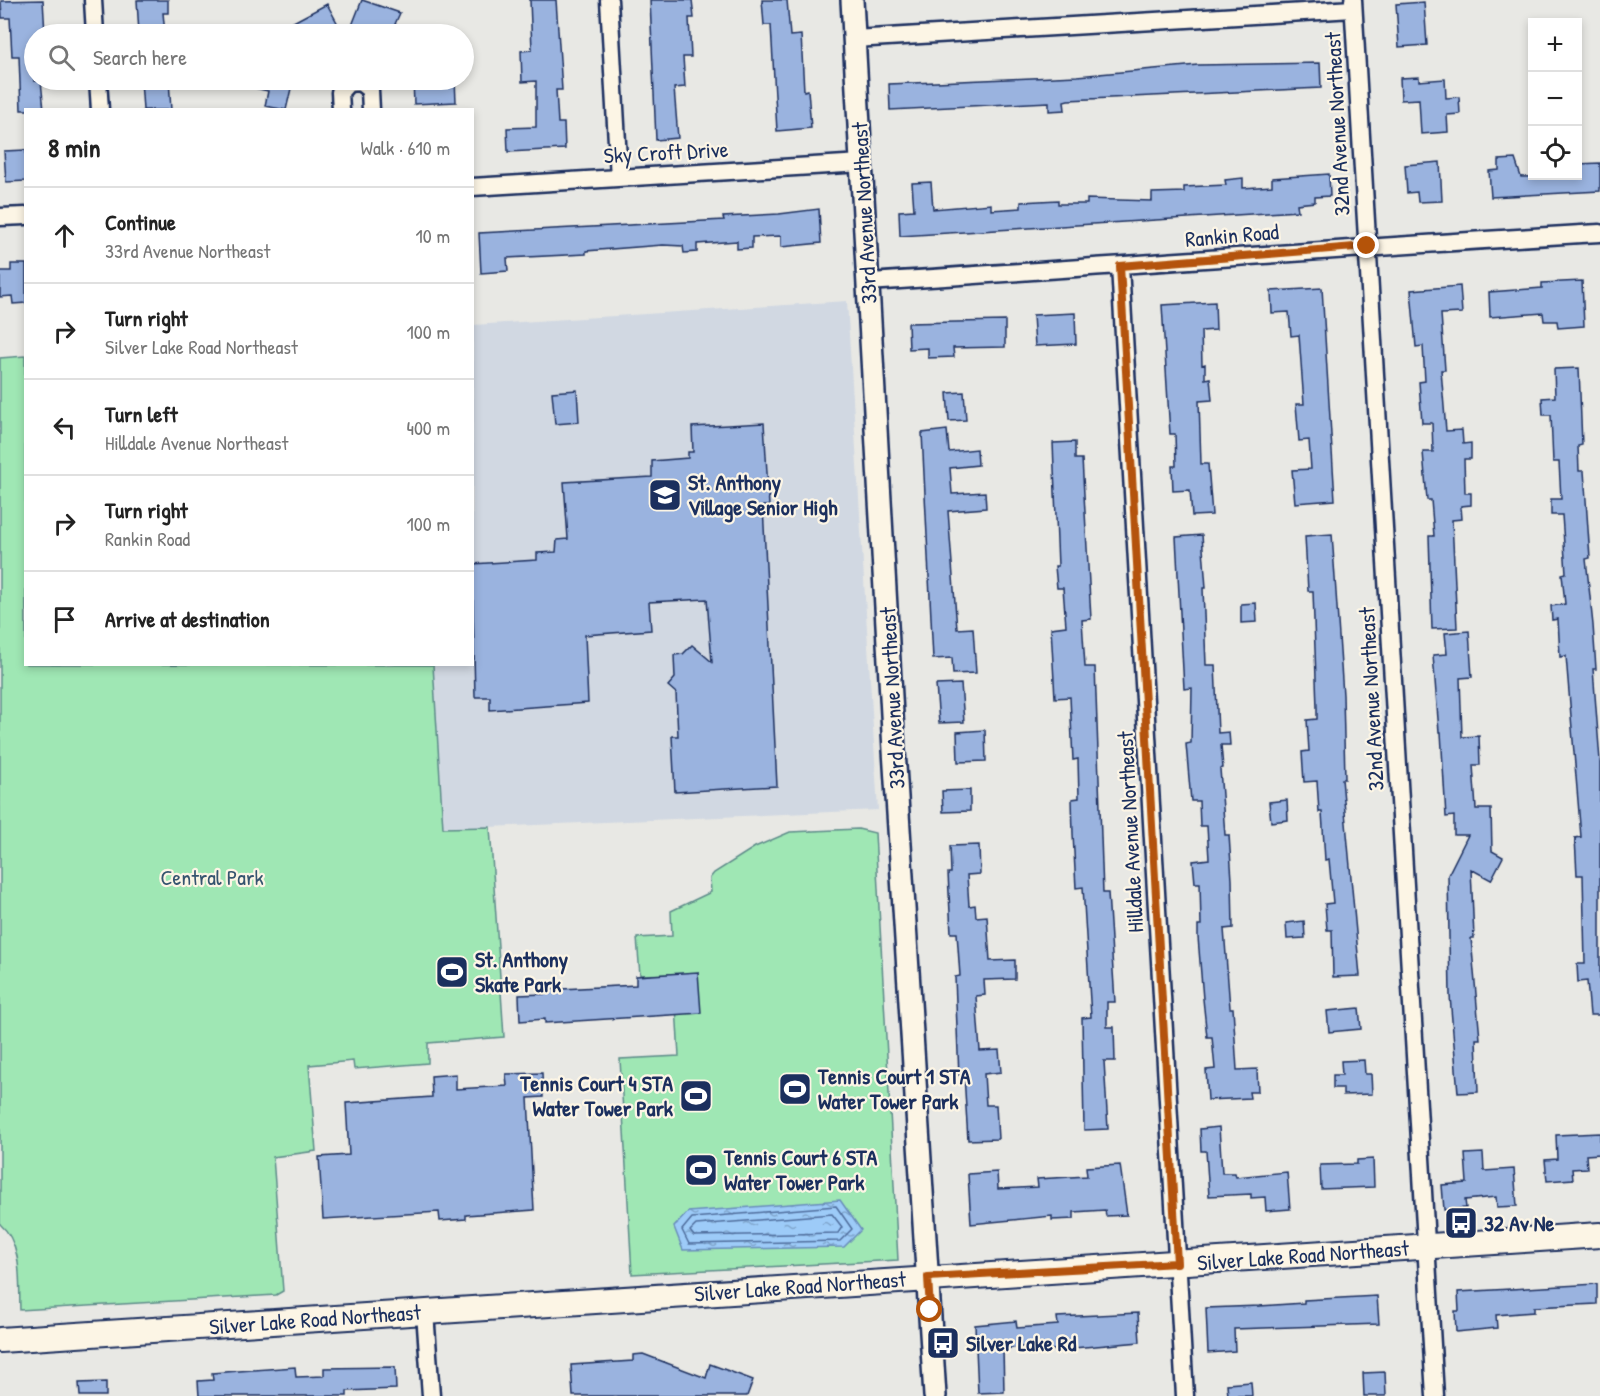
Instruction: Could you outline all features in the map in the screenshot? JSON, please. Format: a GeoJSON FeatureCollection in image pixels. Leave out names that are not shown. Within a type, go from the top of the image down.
{"type":"FeatureCollection","features":[{"type":"Feature","properties":{"kind":"main road","name":"Silver Lake Road Northeast"},"geometry":{"type":"LineString","coordinates":[[0,1340],[928,1277],[1600,1235]]}},
{"type":"Feature","properties":{"kind":"street"},"geometry":{"type":"LineString","coordinates":[[93,0],[94,24]]}},
{"type":"Feature","properties":{"kind":"street"},"geometry":{"type":"LineString","coordinates":[[609,0],[619,178]]}},
{"type":"Feature","properties":{"kind":"street","name":"33rd Avenue Northeast"},"geometry":{"type":"LineString","coordinates":[[852,0],[935,1396]]}},
{"type":"Feature","properties":{"kind":"street"},"geometry":{"type":"LineString","coordinates":[[854,39],[1353,4]]}},
{"type":"Feature","properties":{"kind":"street","name":"32nd Avenue Northeast"},"geometry":{"type":"LineString","coordinates":[[1353,4],[1435,1396]]}},
{"type":"Feature","properties":{"kind":"street"},"geometry":{"type":"LineString","coordinates":[[99,90],[100,108]]}},
{"type":"Feature","properties":{"kind":"street"},"geometry":{"type":"LineString","coordinates":[[341,108],[340,93],[342,90]]}},
{"type":"Feature","properties":{"kind":"street"},"geometry":{"type":"LineString","coordinates":[[370,90],[371,108]]}},
{"type":"Feature","properties":{"kind":"street","name":"Sky Croft Drive"},"geometry":{"type":"LineString","coordinates":[[474,187],[862,163]]}},
{"type":"Feature","properties":{"kind":"street"},"geometry":{"type":"LineString","coordinates":[[0,217],[24,216]]}},
{"type":"Feature","properties":{"kind":"street","name":"Rankin Road"},"geometry":{"type":"LineString","coordinates":[[867,282],[1120,266],[1367,246],[1600,233]]}},
{"type":"Feature","properties":{"kind":"street","name":"Hilldale Avenue Northeast"},"geometry":{"type":"LineString","coordinates":[[1120,266],[1185,1396]]}},
{"type":"Feature","properties":{"kind":"street"},"geometry":{"type":"LineString","coordinates":[[425,1312],[431,1396]]}},
{"type":"Feature","properties":{"kind":"shaded area","name":"St. Anthony Village Senior High"},"geometry":{"type":"Polygon","coordinates":[[[847,301],[878,810],[443,829],[433,666],[474,666],[474,325],[847,301]]]}},
{"type":"Feature","properties":{"kind":"green space","name":"Central Park"},"geometry":{"type":"Polygon","coordinates":[[[24,356],[24,666],[433,666],[443,828],[490,827],[504,1037],[428,1043],[428,1063],[354,1069],[353,1061],[309,1065],[316,1151],[273,1157],[283,1291],[276,1295],[20,1310],[16,1253],[13,1242],[0,1224],[0,358],[24,356]]]}},
{"type":"Feature","properties":{"kind":"green space"},"geometry":{"type":"Polygon","coordinates":[[[858,829],[875,833],[898,1260],[632,1274],[620,1059],[679,1056],[674,974],[640,975],[637,938],[672,936],[671,911],[711,892],[710,878],[714,873],[755,847],[790,832],[858,829]]]}},
{"type":"Feature","properties":{"kind":"water"},"geometry":{"type":"Polygon","coordinates":[[[840,1200],[861,1230],[844,1247],[683,1250],[674,1227],[688,1212],[840,1200]]]}},
{"type":"Feature","properties":{"kind":"building"},"geometry":{"type":"Polygon","coordinates":[[[43,0],[44,24],[24,24],[24,90],[42,90],[44,108],[21,110],[19,56],[12,56],[10,18],[2,18],[1,1],[43,0]]]}},
{"type":"Feature","properties":{"kind":"building"},"geometry":{"type":"Polygon","coordinates":[[[137,0],[168,0],[168,13],[163,13],[164,24],[138,24],[137,0]]]}},
{"type":"Feature","properties":{"kind":"building"},"geometry":{"type":"Polygon","coordinates":[[[362,0],[400,13],[395,24],[353,24],[362,0]]]}},
{"type":"Feature","properties":{"kind":"building"},"geometry":{"type":"Polygon","coordinates":[[[530,0],[556,0],[562,90],[556,90],[558,123],[564,123],[565,149],[508,152],[507,128],[536,127],[536,81],[522,82],[521,51],[532,50],[530,0]]]}},
{"type":"Feature","properties":{"kind":"building"},"geometry":{"type":"Polygon","coordinates":[[[650,0],[692,0],[694,18],[689,18],[691,57],[683,57],[685,87],[674,88],[678,138],[656,140],[650,0]]]}},
{"type":"Feature","properties":{"kind":"building"},"geometry":{"type":"Polygon","coordinates":[[[762,0],[787,0],[790,36],[801,35],[804,91],[808,90],[811,128],[777,131],[771,25],[764,25],[762,0]]]}},
{"type":"Feature","properties":{"kind":"building"},"geometry":{"type":"Polygon","coordinates":[[[1424,2],[1427,45],[1399,47],[1396,4],[1424,2]]]}},
{"type":"Feature","properties":{"kind":"building"},"geometry":{"type":"Polygon","coordinates":[[[327,4],[338,24],[290,24],[327,4]]]}},
{"type":"Feature","properties":{"kind":"building"},"geometry":{"type":"Polygon","coordinates":[[[1320,63],[1321,88],[1068,100],[1064,101],[1065,110],[1049,111],[1049,102],[890,110],[889,84],[1077,76],[1198,65],[1320,63]]]}},
{"type":"Feature","properties":{"kind":"building"},"geometry":{"type":"Polygon","coordinates":[[[1419,77],[1419,81],[1445,79],[1446,98],[1459,97],[1460,114],[1447,115],[1448,132],[1421,134],[1419,99],[1401,100],[1400,78],[1419,77]]]}},
{"type":"Feature","properties":{"kind":"building"},"geometry":{"type":"Polygon","coordinates":[[[142,90],[170,90],[171,108],[143,108],[142,90]]]}},
{"type":"Feature","properties":{"kind":"building"},"geometry":{"type":"Polygon","coordinates":[[[264,90],[291,90],[286,108],[265,106],[268,91],[264,90]]]}},
{"type":"Feature","properties":{"kind":"building"},"geometry":{"type":"Polygon","coordinates":[[[413,90],[455,90],[456,102],[414,104],[413,90]]]}},
{"type":"Feature","properties":{"kind":"building"},"geometry":{"type":"Polygon","coordinates":[[[24,150],[24,181],[6,182],[4,151],[24,150]]]}},
{"type":"Feature","properties":{"kind":"building"},"geometry":{"type":"Polygon","coordinates":[[[1515,159],[1521,177],[1528,177],[1528,180],[1582,180],[1582,164],[1600,163],[1600,191],[1491,197],[1489,171],[1499,170],[1499,160],[1515,159]]]}},
{"type":"Feature","properties":{"kind":"building"},"geometry":{"type":"Polygon","coordinates":[[[1440,162],[1442,201],[1418,202],[1417,192],[1407,193],[1405,165],[1440,162]]]}},
{"type":"Feature","properties":{"kind":"building"},"geometry":{"type":"Polygon","coordinates":[[[1329,174],[1330,196],[1315,197],[1315,202],[1297,204],[1298,211],[900,236],[899,211],[914,210],[912,183],[931,182],[933,209],[991,204],[991,210],[1021,208],[1021,202],[1058,200],[1058,204],[1087,204],[1087,199],[1152,201],[1152,193],[1184,192],[1184,187],[1226,185],[1225,180],[1243,178],[1243,188],[1272,186],[1272,178],[1329,174]]]}},
{"type":"Feature","properties":{"kind":"building"},"geometry":{"type":"Polygon","coordinates":[[[819,209],[821,243],[781,247],[781,236],[752,237],[752,248],[737,249],[737,241],[697,244],[697,252],[684,253],[683,246],[663,245],[586,251],[586,254],[507,258],[508,271],[481,273],[479,233],[724,220],[723,217],[819,209]]]}},
{"type":"Feature","properties":{"kind":"building"},"geometry":{"type":"Polygon","coordinates":[[[11,264],[24,264],[24,303],[13,304],[12,296],[0,297],[0,271],[11,271],[11,264]]]}},
{"type":"Feature","properties":{"kind":"building"},"geometry":{"type":"Polygon","coordinates":[[[1582,281],[1584,326],[1558,328],[1557,321],[1544,321],[1543,313],[1490,317],[1489,292],[1542,288],[1542,283],[1582,281]]]}},
{"type":"Feature","properties":{"kind":"building"},"geometry":{"type":"Polygon","coordinates":[[[1460,286],[1462,313],[1441,314],[1445,370],[1441,370],[1446,431],[1462,430],[1463,444],[1471,443],[1471,459],[1464,459],[1465,493],[1471,493],[1471,505],[1461,506],[1462,519],[1452,520],[1457,628],[1432,629],[1429,536],[1434,536],[1431,500],[1427,500],[1423,452],[1433,452],[1432,423],[1422,423],[1419,382],[1425,381],[1423,346],[1416,347],[1411,290],[1460,286]]]}},
{"type":"Feature","properties":{"kind":"building"},"geometry":{"type":"Polygon","coordinates":[[[1322,288],[1335,500],[1295,503],[1292,470],[1311,469],[1309,440],[1299,441],[1296,404],[1304,404],[1299,335],[1291,336],[1289,312],[1272,313],[1271,291],[1322,288]]]}},
{"type":"Feature","properties":{"kind":"building"},"geometry":{"type":"Polygon","coordinates":[[[1215,302],[1216,330],[1201,331],[1202,365],[1205,364],[1205,379],[1210,378],[1212,400],[1199,401],[1201,464],[1208,464],[1212,515],[1192,516],[1190,490],[1173,491],[1172,466],[1176,466],[1175,434],[1170,434],[1162,305],[1215,302]]]}},
{"type":"Feature","properties":{"kind":"building"},"geometry":{"type":"Polygon","coordinates":[[[1075,313],[1076,344],[1035,346],[1033,315],[1075,313]]]}},
{"type":"Feature","properties":{"kind":"building"},"geometry":{"type":"Polygon","coordinates":[[[1005,321],[1005,347],[953,348],[954,357],[928,358],[928,348],[909,349],[908,323],[1005,321]]]}},
{"type":"Feature","properties":{"kind":"building"},"geometry":{"type":"Polygon","coordinates":[[[1579,368],[1582,445],[1578,446],[1579,471],[1584,471],[1590,558],[1586,559],[1593,625],[1596,669],[1593,669],[1600,761],[1600,1015],[1590,1015],[1587,981],[1578,982],[1577,964],[1585,964],[1583,875],[1577,875],[1575,838],[1581,837],[1566,656],[1560,657],[1558,619],[1552,620],[1551,606],[1565,604],[1562,574],[1566,573],[1562,515],[1551,515],[1551,499],[1561,499],[1559,462],[1553,462],[1551,415],[1543,415],[1542,398],[1555,397],[1554,369],[1579,368]]]}},
{"type":"Feature","properties":{"kind":"building"},"geometry":{"type":"Polygon","coordinates":[[[577,390],[579,422],[555,424],[552,392],[577,390]]]}},
{"type":"Feature","properties":{"kind":"building"},"geometry":{"type":"Polygon","coordinates":[[[964,392],[966,420],[949,421],[947,393],[964,392]]]}},
{"type":"Feature","properties":{"kind":"building"},"geometry":{"type":"Polygon","coordinates":[[[764,423],[769,506],[763,506],[777,786],[675,792],[672,736],[678,736],[676,693],[668,686],[675,678],[674,655],[683,654],[692,645],[712,662],[707,599],[649,602],[651,630],[585,635],[588,703],[490,710],[490,697],[475,697],[474,564],[537,560],[537,553],[556,552],[557,540],[568,539],[564,482],[652,477],[652,461],[688,458],[688,452],[693,452],[692,427],[764,423]]]}},
{"type":"Feature","properties":{"kind":"building"},"geometry":{"type":"Polygon","coordinates":[[[947,430],[949,452],[977,449],[978,465],[950,468],[952,494],[985,492],[986,508],[948,511],[957,629],[973,628],[976,673],[953,674],[952,658],[933,659],[922,433],[947,430]]]}},
{"type":"Feature","properties":{"kind":"building"},"geometry":{"type":"Polygon","coordinates":[[[1075,442],[1075,459],[1082,459],[1091,619],[1082,620],[1085,667],[1095,667],[1103,893],[1108,893],[1115,1002],[1107,1002],[1107,1027],[1114,1027],[1115,1061],[1104,1061],[1108,1129],[1084,1130],[1082,1018],[1091,1017],[1083,887],[1076,888],[1073,834],[1072,799],[1079,798],[1078,759],[1073,760],[1070,697],[1055,698],[1051,628],[1066,626],[1063,588],[1057,588],[1055,566],[1058,566],[1053,443],[1075,442]]]}},
{"type":"Feature","properties":{"kind":"building"},"geometry":{"type":"Polygon","coordinates":[[[1332,534],[1343,695],[1345,779],[1342,779],[1360,976],[1333,977],[1332,930],[1327,930],[1325,904],[1333,903],[1329,859],[1325,860],[1322,812],[1319,812],[1317,781],[1304,782],[1302,752],[1309,751],[1307,720],[1317,719],[1313,591],[1308,591],[1305,536],[1332,534]]]}},
{"type":"Feature","properties":{"kind":"building"},"geometry":{"type":"Polygon","coordinates":[[[1202,535],[1206,588],[1203,588],[1206,665],[1215,665],[1218,733],[1229,732],[1230,745],[1221,745],[1223,768],[1220,769],[1225,835],[1229,835],[1232,880],[1233,928],[1224,929],[1230,1008],[1233,1008],[1237,1070],[1257,1069],[1258,1092],[1249,1092],[1250,1098],[1208,1100],[1206,1070],[1215,1069],[1212,1037],[1207,1037],[1198,937],[1198,925],[1201,925],[1200,883],[1195,883],[1193,861],[1209,859],[1207,826],[1200,826],[1199,801],[1191,801],[1186,744],[1191,743],[1192,688],[1184,689],[1176,537],[1202,535]]]}},
{"type":"Feature","properties":{"kind":"building"},"geometry":{"type":"Polygon","coordinates":[[[1256,603],[1257,622],[1241,623],[1241,604],[1256,603]]]}},
{"type":"Feature","properties":{"kind":"building"},"geometry":{"type":"Polygon","coordinates":[[[1469,631],[1472,677],[1460,678],[1462,737],[1479,736],[1480,765],[1473,765],[1476,809],[1491,809],[1492,851],[1503,857],[1491,880],[1471,869],[1474,938],[1471,938],[1480,1039],[1476,1039],[1478,1092],[1458,1093],[1450,996],[1448,875],[1468,835],[1454,835],[1454,816],[1446,817],[1441,732],[1439,732],[1433,655],[1447,654],[1445,633],[1469,631]]]}},
{"type":"Feature","properties":{"kind":"building"},"geometry":{"type":"Polygon","coordinates":[[[961,684],[964,722],[939,723],[936,685],[961,684]]]}},
{"type":"Feature","properties":{"kind":"building"},"geometry":{"type":"Polygon","coordinates":[[[985,730],[986,761],[958,762],[957,732],[985,730]]]}},
{"type":"Feature","properties":{"kind":"building"},"geometry":{"type":"Polygon","coordinates":[[[970,790],[970,811],[943,812],[942,791],[970,790]]]}},
{"type":"Feature","properties":{"kind":"building"},"geometry":{"type":"Polygon","coordinates":[[[1287,800],[1288,820],[1271,822],[1269,802],[1287,800]]]}},
{"type":"Feature","properties":{"kind":"building"},"geometry":{"type":"Polygon","coordinates":[[[979,845],[980,874],[967,875],[969,906],[975,905],[976,917],[987,916],[990,961],[1015,960],[1015,979],[984,980],[985,995],[976,996],[980,1051],[999,1050],[1001,1072],[984,1074],[986,1105],[996,1105],[998,1139],[968,1140],[964,1075],[959,1075],[955,977],[960,976],[957,933],[951,933],[948,873],[951,873],[950,846],[979,845]]]}},
{"type":"Feature","properties":{"kind":"building"},"geometry":{"type":"Polygon","coordinates":[[[1304,921],[1305,938],[1287,939],[1286,923],[1304,921]]]}},
{"type":"Feature","properties":{"kind":"building"},"geometry":{"type":"Polygon","coordinates":[[[698,972],[701,1013],[545,1023],[545,1019],[520,1021],[519,995],[544,994],[543,990],[636,985],[636,976],[698,972]]]}},
{"type":"Feature","properties":{"kind":"building"},"geometry":{"type":"Polygon","coordinates":[[[1359,1008],[1361,1029],[1329,1032],[1327,1011],[1359,1008]]]}},
{"type":"Feature","properties":{"kind":"building"},"geometry":{"type":"Polygon","coordinates":[[[1364,1060],[1365,1074],[1371,1074],[1372,1094],[1343,1095],[1343,1088],[1333,1088],[1333,1075],[1342,1075],[1341,1061],[1364,1060]]]}},
{"type":"Feature","properties":{"kind":"building"},"geometry":{"type":"Polygon","coordinates":[[[542,1073],[543,1097],[528,1098],[534,1210],[466,1215],[466,1219],[440,1221],[439,1212],[323,1219],[319,1157],[349,1155],[346,1103],[432,1097],[431,1076],[456,1074],[456,1089],[507,1086],[506,1074],[542,1073]]]}},
{"type":"Feature","properties":{"kind":"building"},"geometry":{"type":"Polygon","coordinates":[[[1219,1127],[1222,1173],[1235,1173],[1236,1177],[1287,1172],[1290,1209],[1266,1211],[1265,1197],[1251,1198],[1251,1194],[1209,1196],[1206,1151],[1201,1151],[1200,1129],[1219,1127]]]}},
{"type":"Feature","properties":{"kind":"building"},"geometry":{"type":"Polygon","coordinates":[[[1600,1133],[1600,1154],[1586,1155],[1587,1168],[1572,1169],[1573,1179],[1547,1181],[1545,1160],[1557,1159],[1556,1135],[1600,1133]]]}},
{"type":"Feature","properties":{"kind":"building"},"geometry":{"type":"Polygon","coordinates":[[[1483,1153],[1484,1171],[1514,1169],[1517,1206],[1497,1207],[1496,1197],[1465,1200],[1466,1208],[1444,1210],[1442,1185],[1467,1183],[1465,1154],[1483,1153]]]}},
{"type":"Feature","properties":{"kind":"building"},"geometry":{"type":"Polygon","coordinates":[[[1373,1159],[1374,1187],[1321,1189],[1320,1165],[1357,1164],[1357,1160],[1373,1159]]]}},
{"type":"Feature","properties":{"kind":"building"},"geometry":{"type":"Polygon","coordinates":[[[1120,1165],[1127,1215],[1106,1216],[1105,1210],[1074,1212],[1074,1219],[1052,1220],[1052,1216],[971,1224],[968,1174],[997,1172],[998,1189],[1038,1187],[1037,1179],[1087,1176],[1086,1167],[1120,1165]]]}},
{"type":"Feature","properties":{"kind":"building"},"geometry":{"type":"Polygon","coordinates":[[[1597,1284],[1597,1304],[1534,1307],[1534,1312],[1496,1315],[1497,1328],[1456,1332],[1455,1311],[1459,1311],[1458,1292],[1597,1284]]]}},
{"type":"Feature","properties":{"kind":"building"},"geometry":{"type":"Polygon","coordinates":[[[1377,1296],[1379,1324],[1234,1329],[1235,1351],[1208,1353],[1206,1308],[1304,1303],[1304,1300],[1377,1296]]]}},
{"type":"Feature","properties":{"kind":"building"},"geometry":{"type":"Polygon","coordinates":[[[1138,1313],[1140,1342],[1029,1352],[1029,1346],[1003,1349],[1004,1392],[978,1393],[975,1325],[1016,1321],[1017,1328],[1058,1325],[1057,1317],[1138,1313]]]}},
{"type":"Feature","properties":{"kind":"building"},"geometry":{"type":"Polygon","coordinates":[[[643,1354],[706,1378],[710,1364],[753,1380],[747,1396],[573,1396],[571,1365],[633,1361],[633,1355],[643,1354]]]}},
{"type":"Feature","properties":{"kind":"building"},"geometry":{"type":"Polygon","coordinates":[[[295,1367],[296,1377],[324,1376],[324,1368],[395,1367],[396,1389],[347,1391],[347,1396],[199,1396],[198,1381],[213,1380],[212,1373],[295,1367]]]}},
{"type":"Feature","properties":{"kind":"building"},"geometry":{"type":"Polygon","coordinates":[[[1385,1372],[1386,1396],[1364,1396],[1363,1373],[1385,1372]]]}},
{"type":"Feature","properties":{"kind":"building"},"geometry":{"type":"Polygon","coordinates":[[[106,1382],[106,1396],[80,1396],[79,1383],[106,1382]]]}},
{"type":"Feature","properties":{"kind":"building"},"geometry":{"type":"Polygon","coordinates":[[[1251,1382],[1252,1396],[1228,1396],[1227,1384],[1251,1382]]]}},
{"type":"Feature","properties":{"kind":"place","name":"St. Anthony Village Senior High"},"geometry":{"type":"Point","coordinates":[665,495]}},
{"type":"Feature","properties":{"kind":"place","name":"St. Anthony Skate Park"},"geometry":{"type":"Point","coordinates":[452,972]}},
{"type":"Feature","properties":{"kind":"place","name":"Tennis Court 1 STA Water Tower Park"},"geometry":{"type":"Point","coordinates":[795,1089]}},
{"type":"Feature","properties":{"kind":"place","name":"Tennis Court 4 STA Water Tower Park"},"geometry":{"type":"Point","coordinates":[696,1096]}},
{"type":"Feature","properties":{"kind":"place","name":"Tennis Court 6 STA Water Tower Park"},"geometry":{"type":"Point","coordinates":[701,1170]}},
{"type":"Feature","properties":{"kind":"place","name":"32 Av Ne"},"geometry":{"type":"Point","coordinates":[1461,1223]}},
{"type":"Feature","properties":{"kind":"place","name":"Silver Lake Rd"},"geometry":{"type":"Point","coordinates":[943,1343]}},
{"type":"Feature","properties":{"kind":"route"},"geometry":{"type":"LineString","coordinates":[[930,1310],[928,1277],[1177,1263],[1120,266],[1367,246]]}}]}
